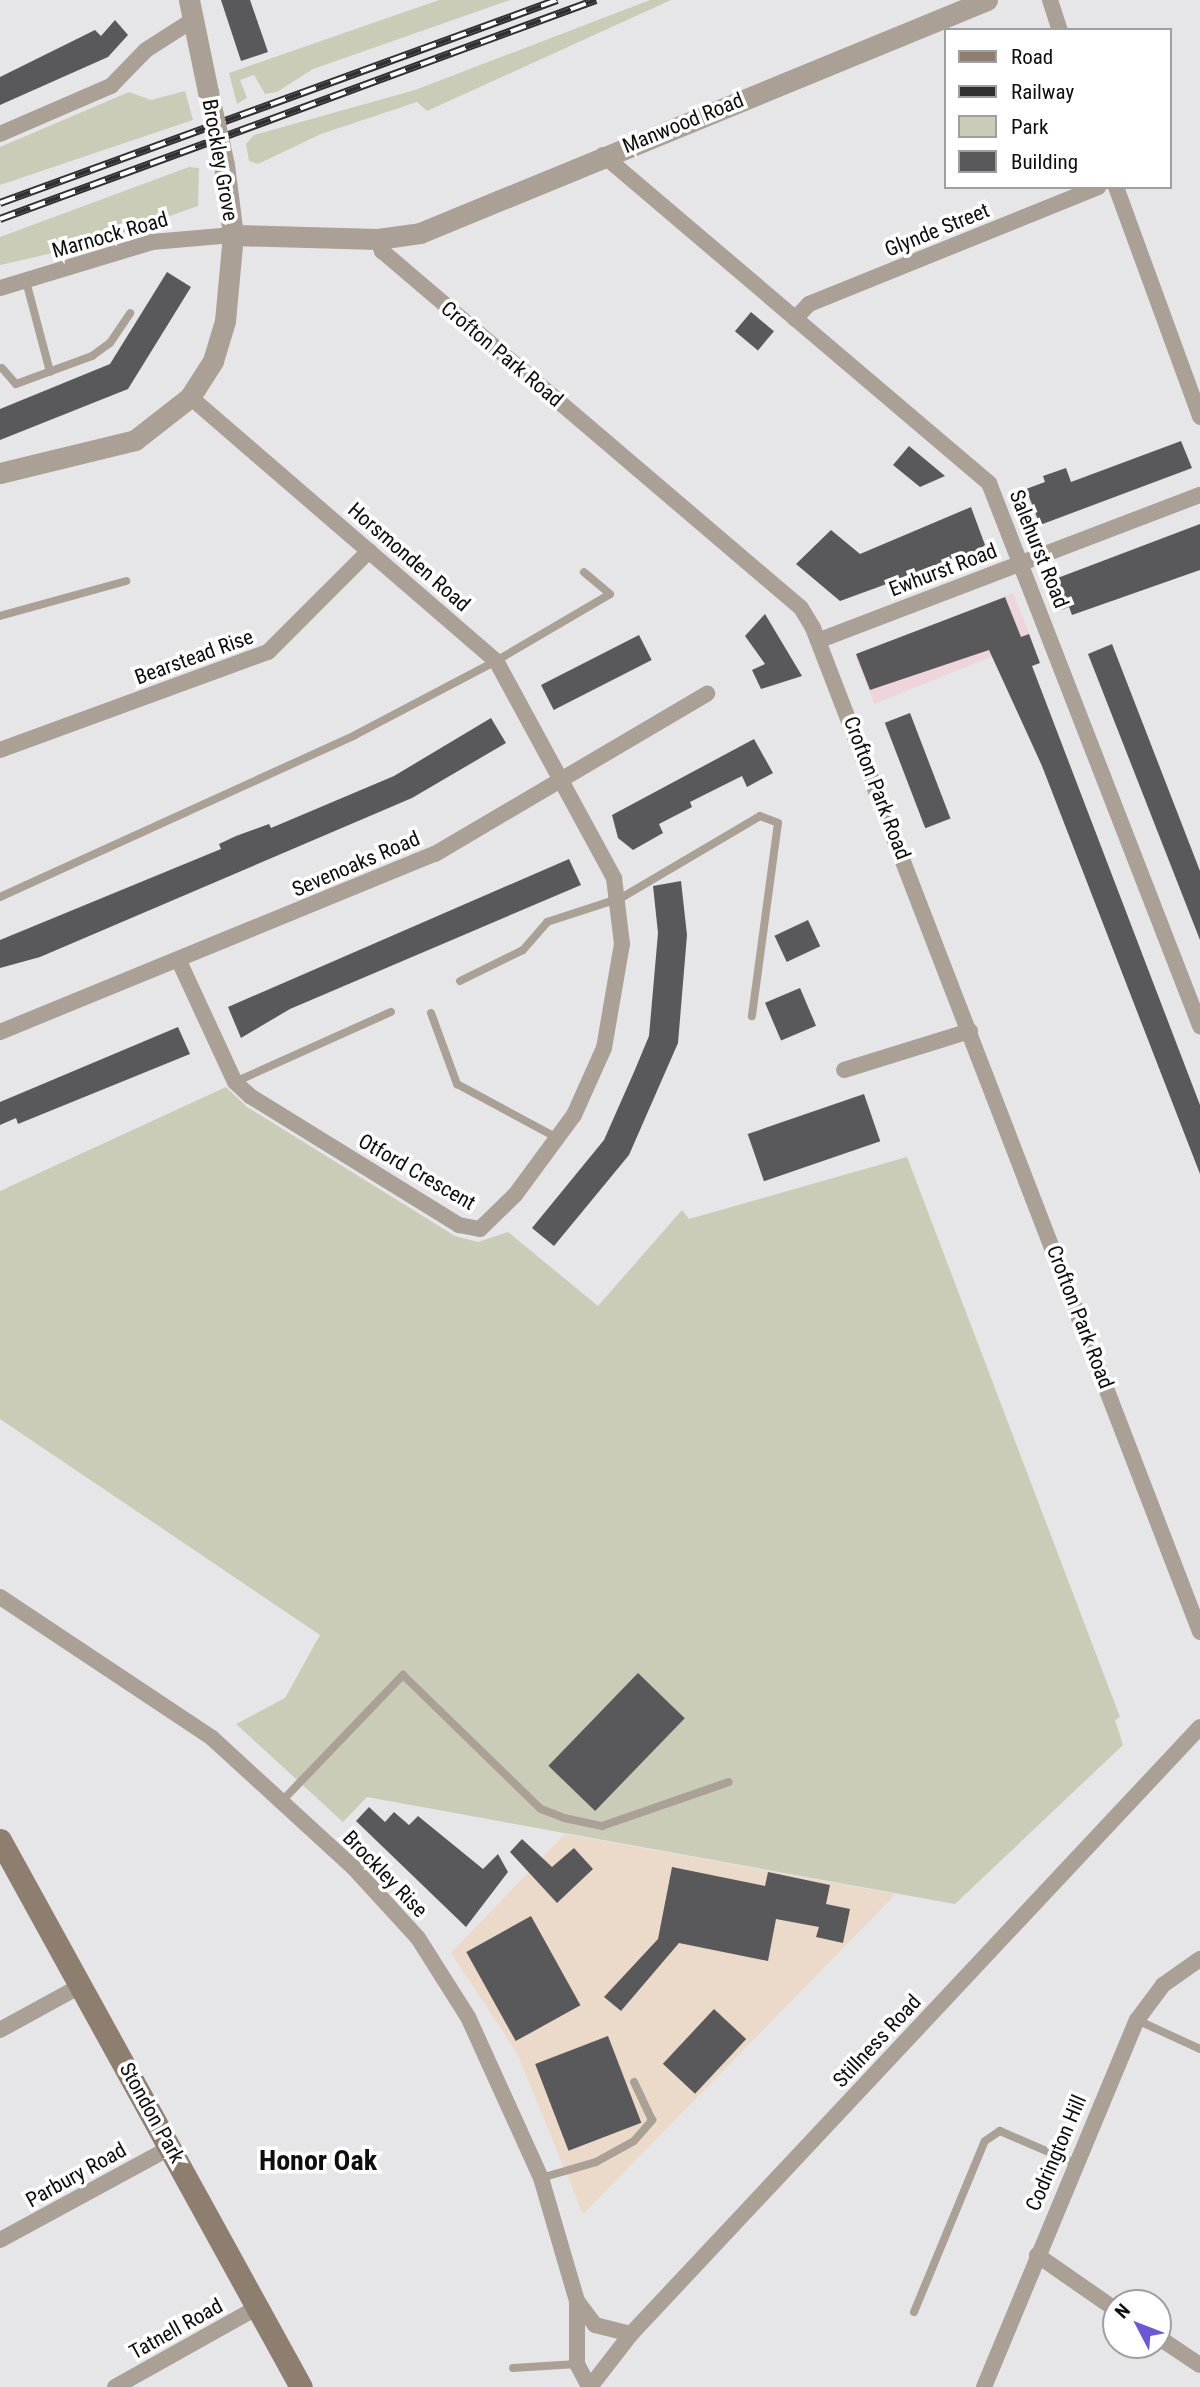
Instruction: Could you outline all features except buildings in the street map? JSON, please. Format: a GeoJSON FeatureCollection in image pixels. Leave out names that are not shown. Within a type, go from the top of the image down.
{"type":"FeatureCollection","features":[{"type":"Feature","properties":{"kind":"main road","name":"Stondon Park"},"geometry":{"type":"LineString","coordinates":[[0,1840],[301,2387]]}},
{"type":"Feature","properties":{"kind":"street","name":"Manwood Road"},"geometry":{"type":"LineString","coordinates":[[378,239],[420,233],[603,155],[987,0]]}},
{"type":"Feature","properties":{"kind":"street"},"geometry":{"type":"LineString","coordinates":[[1050,0],[1059,28]]}},
{"type":"Feature","properties":{"kind":"street"},"geometry":{"type":"LineString","coordinates":[[0,134],[111,86],[191,10]]}},
{"type":"Feature","properties":{"kind":"street","name":"Brockley Grove"},"geometry":{"type":"LineString","coordinates":[[0,473],[135,440],[190,397],[213,361],[225,321],[233,235],[224,165],[191,10]]}},
{"type":"Feature","properties":{"kind":"street","name":"Salehurst Road"},"geometry":{"type":"LineString","coordinates":[[603,155],[989,483],[1023,563],[1200,1026]]}},
{"type":"Feature","properties":{"kind":"street","name":"Glynde Street"},"geometry":{"type":"LineString","coordinates":[[795,319],[809,304],[1093,189]]}},
{"type":"Feature","properties":{"kind":"street"},"geometry":{"type":"LineString","coordinates":[[1117,189],[1200,416]]}},
{"type":"Feature","properties":{"kind":"street"},"geometry":{"type":"LineString","coordinates":[[233,235],[378,239]]}},
{"type":"Feature","properties":{"kind":"street","name":"Marnock Road"},"geometry":{"type":"LineString","coordinates":[[0,288],[152,243],[233,235]]}},
{"type":"Feature","properties":{"kind":"street","name":"Crofton Park Road"},"geometry":{"type":"LineString","coordinates":[[378,239],[382,251],[802,608],[820,640],[1200,1632]]}},
{"type":"Feature","properties":{"kind":"street","name":"Horsmonden Road"},"geometry":{"type":"LineString","coordinates":[[190,397],[496,661],[559,782]]}},
{"type":"Feature","properties":{"kind":"street","name":"Ewhurst Road"},"geometry":{"type":"LineString","coordinates":[[820,640],[1200,495]]}},
{"type":"Feature","properties":{"kind":"street","name":"Bearstead Rise"},"geometry":{"type":"LineString","coordinates":[[0,750],[268,652],[369,551]]}},
{"type":"Feature","properties":{"kind":"street","name":"Sevenoaks Road"},"geometry":{"type":"LineString","coordinates":[[0,1032],[435,854],[707,694]]}},
{"type":"Feature","properties":{"kind":"street"},"geometry":{"type":"LineString","coordinates":[[559,782],[621,898]]}},
{"type":"Feature","properties":{"kind":"street","name":"Otford Crescent"},"geometry":{"type":"LineString","coordinates":[[235,1082],[459,1225],[480,1228],[496,1218],[559,1139],[604,1048],[618,989],[621,898]]}},
{"type":"Feature","properties":{"kind":"street"},"geometry":{"type":"LineString","coordinates":[[179,961],[235,1082]]}},
{"type":"Feature","properties":{"kind":"street"},"geometry":{"type":"LineString","coordinates":[[844,1070],[970,1031]]}},
{"type":"Feature","properties":{"kind":"street","name":"Brockley Rise"},"geometry":{"type":"LineString","coordinates":[[0,1597],[150,1692],[282,1801],[389,1903],[418,1938],[468,2017],[541,2178],[577,2301],[577,2364],[589,2387]]}},
{"type":"Feature","properties":{"kind":"street","name":"Stillness Road"},"geometry":{"type":"LineString","coordinates":[[589,2387],[631,2334],[1200,1727]]}},
{"type":"Feature","properties":{"kind":"street","name":"Codrington Hill"},"geometry":{"type":"LineString","coordinates":[[984,2387],[1074,2163],[1137,2020],[1163,1985],[1200,1959]]}},
{"type":"Feature","properties":{"kind":"street"},"geometry":{"type":"LineString","coordinates":[[0,2030],[80,1986]]}},
{"type":"Feature","properties":{"kind":"street","name":"Parbury Road"},"geometry":{"type":"LineString","coordinates":[[0,2240],[171,2147]]}},
{"type":"Feature","properties":{"kind":"street"},"geometry":{"type":"LineString","coordinates":[[1037,2255],[1102,2300]]}},
{"type":"Feature","properties":{"kind":"street"},"geometry":{"type":"LineString","coordinates":[[577,2301],[595,2325],[631,2334]]}},
{"type":"Feature","properties":{"kind":"street","name":"Tatnell Road"},"geometry":{"type":"LineString","coordinates":[[115,2387],[258,2307]]}},
{"type":"Feature","properties":{"kind":"street"},"geometry":{"type":"LineString","coordinates":[[1172,2346],[1200,2365]]}},
{"type":"Feature","properties":{"kind":"lane"},"geometry":{"type":"LineString","coordinates":[[26,281],[50,372]]}},
{"type":"Feature","properties":{"kind":"lane"},"geometry":{"type":"LineString","coordinates":[[2,368],[10,383],[50,372],[105,349],[130,313]]}},
{"type":"Feature","properties":{"kind":"lane"},"geometry":{"type":"LineString","coordinates":[[0,897],[355,734],[496,661],[610,594],[584,572]]}},
{"type":"Feature","properties":{"kind":"lane"},"geometry":{"type":"LineString","coordinates":[[0,616],[127,581]]}},
{"type":"Feature","properties":{"kind":"lane"},"geometry":{"type":"LineString","coordinates":[[460,981],[523,950],[547,922],[621,898],[760,816],[778,823],[752,1016]]}},
{"type":"Feature","properties":{"kind":"lane"},"geometry":{"type":"LineString","coordinates":[[235,1082],[391,1012]]}},
{"type":"Feature","properties":{"kind":"lane"},"geometry":{"type":"LineString","coordinates":[[431,1013],[457,1084],[559,1139]]}},
{"type":"Feature","properties":{"kind":"lane"},"geometry":{"type":"LineString","coordinates":[[282,1801],[403,1675],[541,1809],[564,1818],[602,1826],[729,1782]]}},
{"type":"Feature","properties":{"kind":"lane"},"geometry":{"type":"LineString","coordinates":[[1137,2020],[1200,2049]]}},
{"type":"Feature","properties":{"kind":"lane"},"geometry":{"type":"LineString","coordinates":[[541,2178],[596,2162],[634,2141],[652,2120],[634,2082]]}},
{"type":"Feature","properties":{"kind":"lane"},"geometry":{"type":"LineString","coordinates":[[914,2312],[985,2141],[1000,2131],[1074,2163]]}},
{"type":"Feature","properties":{"kind":"lane"},"geometry":{"type":"LineString","coordinates":[[513,2368],[577,2364]]}},
{"type":"Feature","properties":{"kind":"shaded area"},"geometry":{"type":"Polygon","coordinates":[[[1013,593],[1032,640],[874,704],[855,657],[1013,593]]]}},
{"type":"Feature","properties":{"kind":"shaded area"},"geometry":{"type":"Polygon","coordinates":[[[565,1834],[896,1894],[583,2214],[517,2053],[451,1953],[565,1834]]]}},
{"type":"Feature","properties":{"kind":"green space"},"geometry":{"type":"Polygon","coordinates":[[[439,0],[510,0],[313,69],[277,92],[265,94],[254,75],[240,80],[247,98],[237,104],[229,73],[439,0]]]}},
{"type":"Feature","properties":{"kind":"green space"},"geometry":{"type":"Polygon","coordinates":[[[650,0],[671,0],[427,111],[417,102],[321,134],[258,164],[249,161],[246,144],[254,135],[415,90],[650,0]]]}},
{"type":"Feature","properties":{"kind":"green space"},"geometry":{"type":"Polygon","coordinates":[[[185,91],[193,120],[0,185],[0,147],[129,92],[151,100],[185,91]]]}},
{"type":"Feature","properties":{"kind":"green space"},"geometry":{"type":"Polygon","coordinates":[[[189,167],[199,168],[198,206],[88,245],[0,265],[0,237],[189,167]]]}},
{"type":"Feature","properties":{"kind":"green space"},"geometry":{"type":"Polygon","coordinates":[[[226,1087],[247,1107],[455,1236],[478,1242],[508,1232],[598,1306],[682,1210],[689,1219],[907,1157],[1120,1717],[1115,1720],[1123,1745],[955,1904],[367,1797],[343,1822],[236,1724],[285,1698],[320,1635],[0,1419],[0,1191],[226,1087]]]}},
{"type":"Feature","properties":{"kind":"railway"},"geometry":{"type":"LineString","coordinates":[[0,203],[557,0]]}},
{"type":"Feature","properties":{"kind":"railway"},"geometry":{"type":"LineString","coordinates":[[0,219],[596,0]]}},
{"type":"Feature","properties":{"kind":"district","name":"Honor Oak"},"geometry":{"type":"Point","coordinates":[318,2161]}}]}
